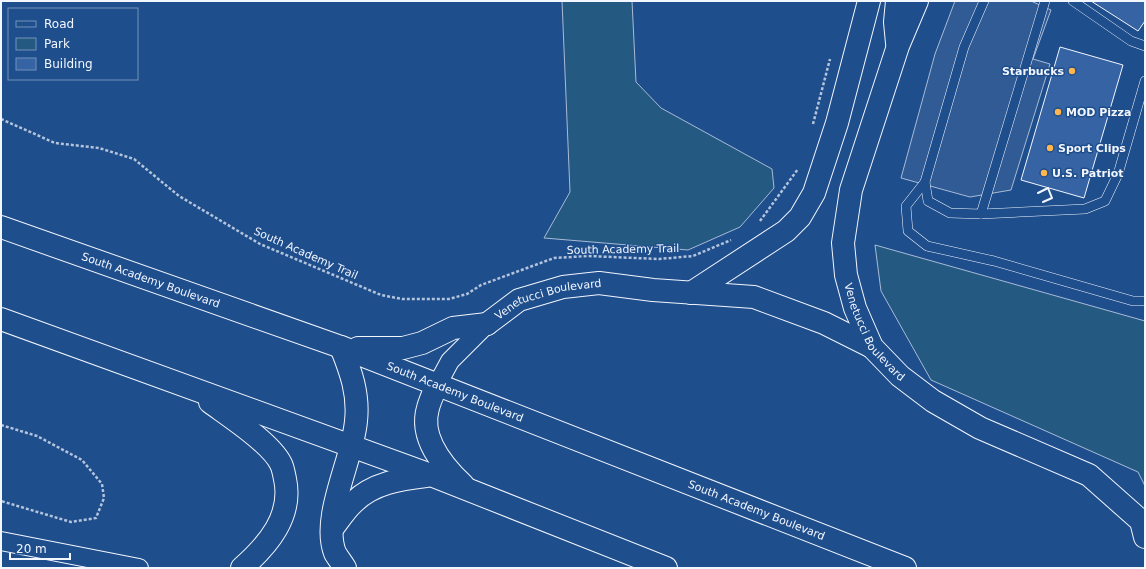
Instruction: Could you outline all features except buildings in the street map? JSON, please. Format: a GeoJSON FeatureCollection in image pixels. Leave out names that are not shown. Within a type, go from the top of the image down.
{"type":"FeatureCollection","features":[{"type":"Feature","properties":{"kind":"main road"},"geometry":{"type":"LineString","coordinates":[[691,293],[786,231],[800,217],[814,193],[838,123],[869,1]]}},
{"type":"Feature","properties":{"kind":"main road"},"geometry":{"type":"LineString","coordinates":[[897,1],[895,22],[898,46]]}},
{"type":"Feature","properties":{"kind":"main road","name":"Venetucci Boulevard"},"geometry":{"type":"LineString","coordinates":[[872,347],[855,308],[846,275],[843,244],[851,190],[898,46],[917,1]]}},
{"type":"Feature","properties":{"kind":"main road","name":"South Academy Boulevard"},"geometry":{"type":"LineString","coordinates":[[1,227],[341,347],[905,568]]}},
{"type":"Feature","properties":{"kind":"main road","name":"Venetucci Boulevard"},"geometry":{"type":"LineString","coordinates":[[487,324],[519,300],[563,287],[599,283],[691,293],[754,297],[824,323],[872,347],[900,376],[933,401],[980,428],[1089,475],[1141,521],[1145,537]]}},
{"type":"Feature","properties":{"kind":"main road"},"geometry":{"type":"LineString","coordinates":[[1,319],[352,446],[666,568]]}},
{"type":"Feature","properties":{"kind":"main road"},"geometry":{"type":"LineString","coordinates":[[345,568],[335,552],[332,530],[336,501],[352,446],[356,420],[357,393],[341,347],[403,348],[422,344],[453,328],[487,324]]}},
{"type":"Feature","properties":{"kind":"main road"},"geometry":{"type":"LineString","coordinates":[[437,384],[427,409],[427,427],[432,447],[452,475],[468,490]]}},
{"type":"Feature","properties":{"kind":"main road"},"geometry":{"type":"LineString","coordinates":[[193,389],[265,444],[281,464],[287,488],[285,510],[277,530],[262,551],[242,568]]}},
{"type":"Feature","properties":{"kind":"main road"},"geometry":{"type":"LineString","coordinates":[[332,530],[354,501],[372,488],[399,479],[431,476]]}},
{"type":"Feature","properties":{"kind":"street","name":"Venetucci Boulevard"},"geometry":{"type":"LineString","coordinates":[[437,384],[450,361],[487,324]]}},
{"type":"Feature","properties":{"kind":"street"},"geometry":{"type":"LineString","coordinates":[[1,540],[139,568]]}},
{"type":"Feature","properties":{"kind":"lane"},"geometry":{"type":"LineString","coordinates":[[984,1],[964,47],[925,182],[906,206],[908,231],[927,246],[994,260],[1133,301],[1145,301]]}},
{"type":"Feature","properties":{"kind":"lane"},"geometry":{"type":"LineString","coordinates":[[981,214],[1045,1]]}},
{"type":"Feature","properties":{"kind":"lane"},"geometry":{"type":"LineString","coordinates":[[1073,1],[1131,40],[1145,46]]}},
{"type":"Feature","properties":{"kind":"lane"},"geometry":{"type":"LineString","coordinates":[[925,182],[928,201],[950,213],[981,214],[1085,209],[1105,201],[1118,174],[1145,80]]}},
{"type":"Feature","properties":{"kind":"path"},"geometry":{"type":"LineString","coordinates":[[812,125],[831,57]]}},
{"type":"Feature","properties":{"kind":"path","name":"South Academy Trail"},"geometry":{"type":"LineString","coordinates":[[1,119],[55,142],[99,148],[134,159],[179,196],[260,244],[381,295],[402,299],[449,299],[466,294],[481,284],[554,258],[588,256],[659,258],[694,256],[734,239]]}},
{"type":"Feature","properties":{"kind":"path"},"geometry":{"type":"LineString","coordinates":[[758,225],[802,163]]}},
{"type":"Feature","properties":{"kind":"path"},"geometry":{"type":"LineString","coordinates":[[1,425],[37,436],[82,460],[102,484],[104,498],[96,518],[71,522],[1,501]]}},
{"type":"Feature","properties":{"kind":"green space"},"geometry":{"type":"Polygon","coordinates":[[[562,1],[632,1],[636,82],[661,108],[772,169],[774,188],[740,227],[688,250],[544,238],[570,192],[562,1]]]}},
{"type":"Feature","properties":{"kind":"green space"},"geometry":{"type":"Polygon","coordinates":[[[875,245],[1145,321],[1145,486],[1138,472],[931,380],[881,291],[875,245]]]}},
{"type":"Feature","properties":{"kind":"shaded area"},"geometry":{"type":"Polygon","coordinates":[[[955,1],[1031,1],[1051,10],[1033,59],[1050,64],[1011,190],[970,197],[901,178],[935,54],[955,1]]]}},
{"type":"Feature","properties":{"kind":"wall"},"geometry":{"type":"LineString","coordinates":[[1038,193],[1048,188],[1052,198],[1043,202]]}},
{"type":"Feature","properties":{"kind":"place","name":"Starbucks"},"geometry":{"type":"Point","coordinates":[1072,71]}},
{"type":"Feature","properties":{"kind":"place","name":"MOD Pizza"},"geometry":{"type":"Point","coordinates":[1058,112]}},
{"type":"Feature","properties":{"kind":"place","name":"Sport Clips"},"geometry":{"type":"Point","coordinates":[1050,148]}},
{"type":"Feature","properties":{"kind":"place","name":"U.S. Patriot"},"geometry":{"type":"Point","coordinates":[1044,173]}}]}
